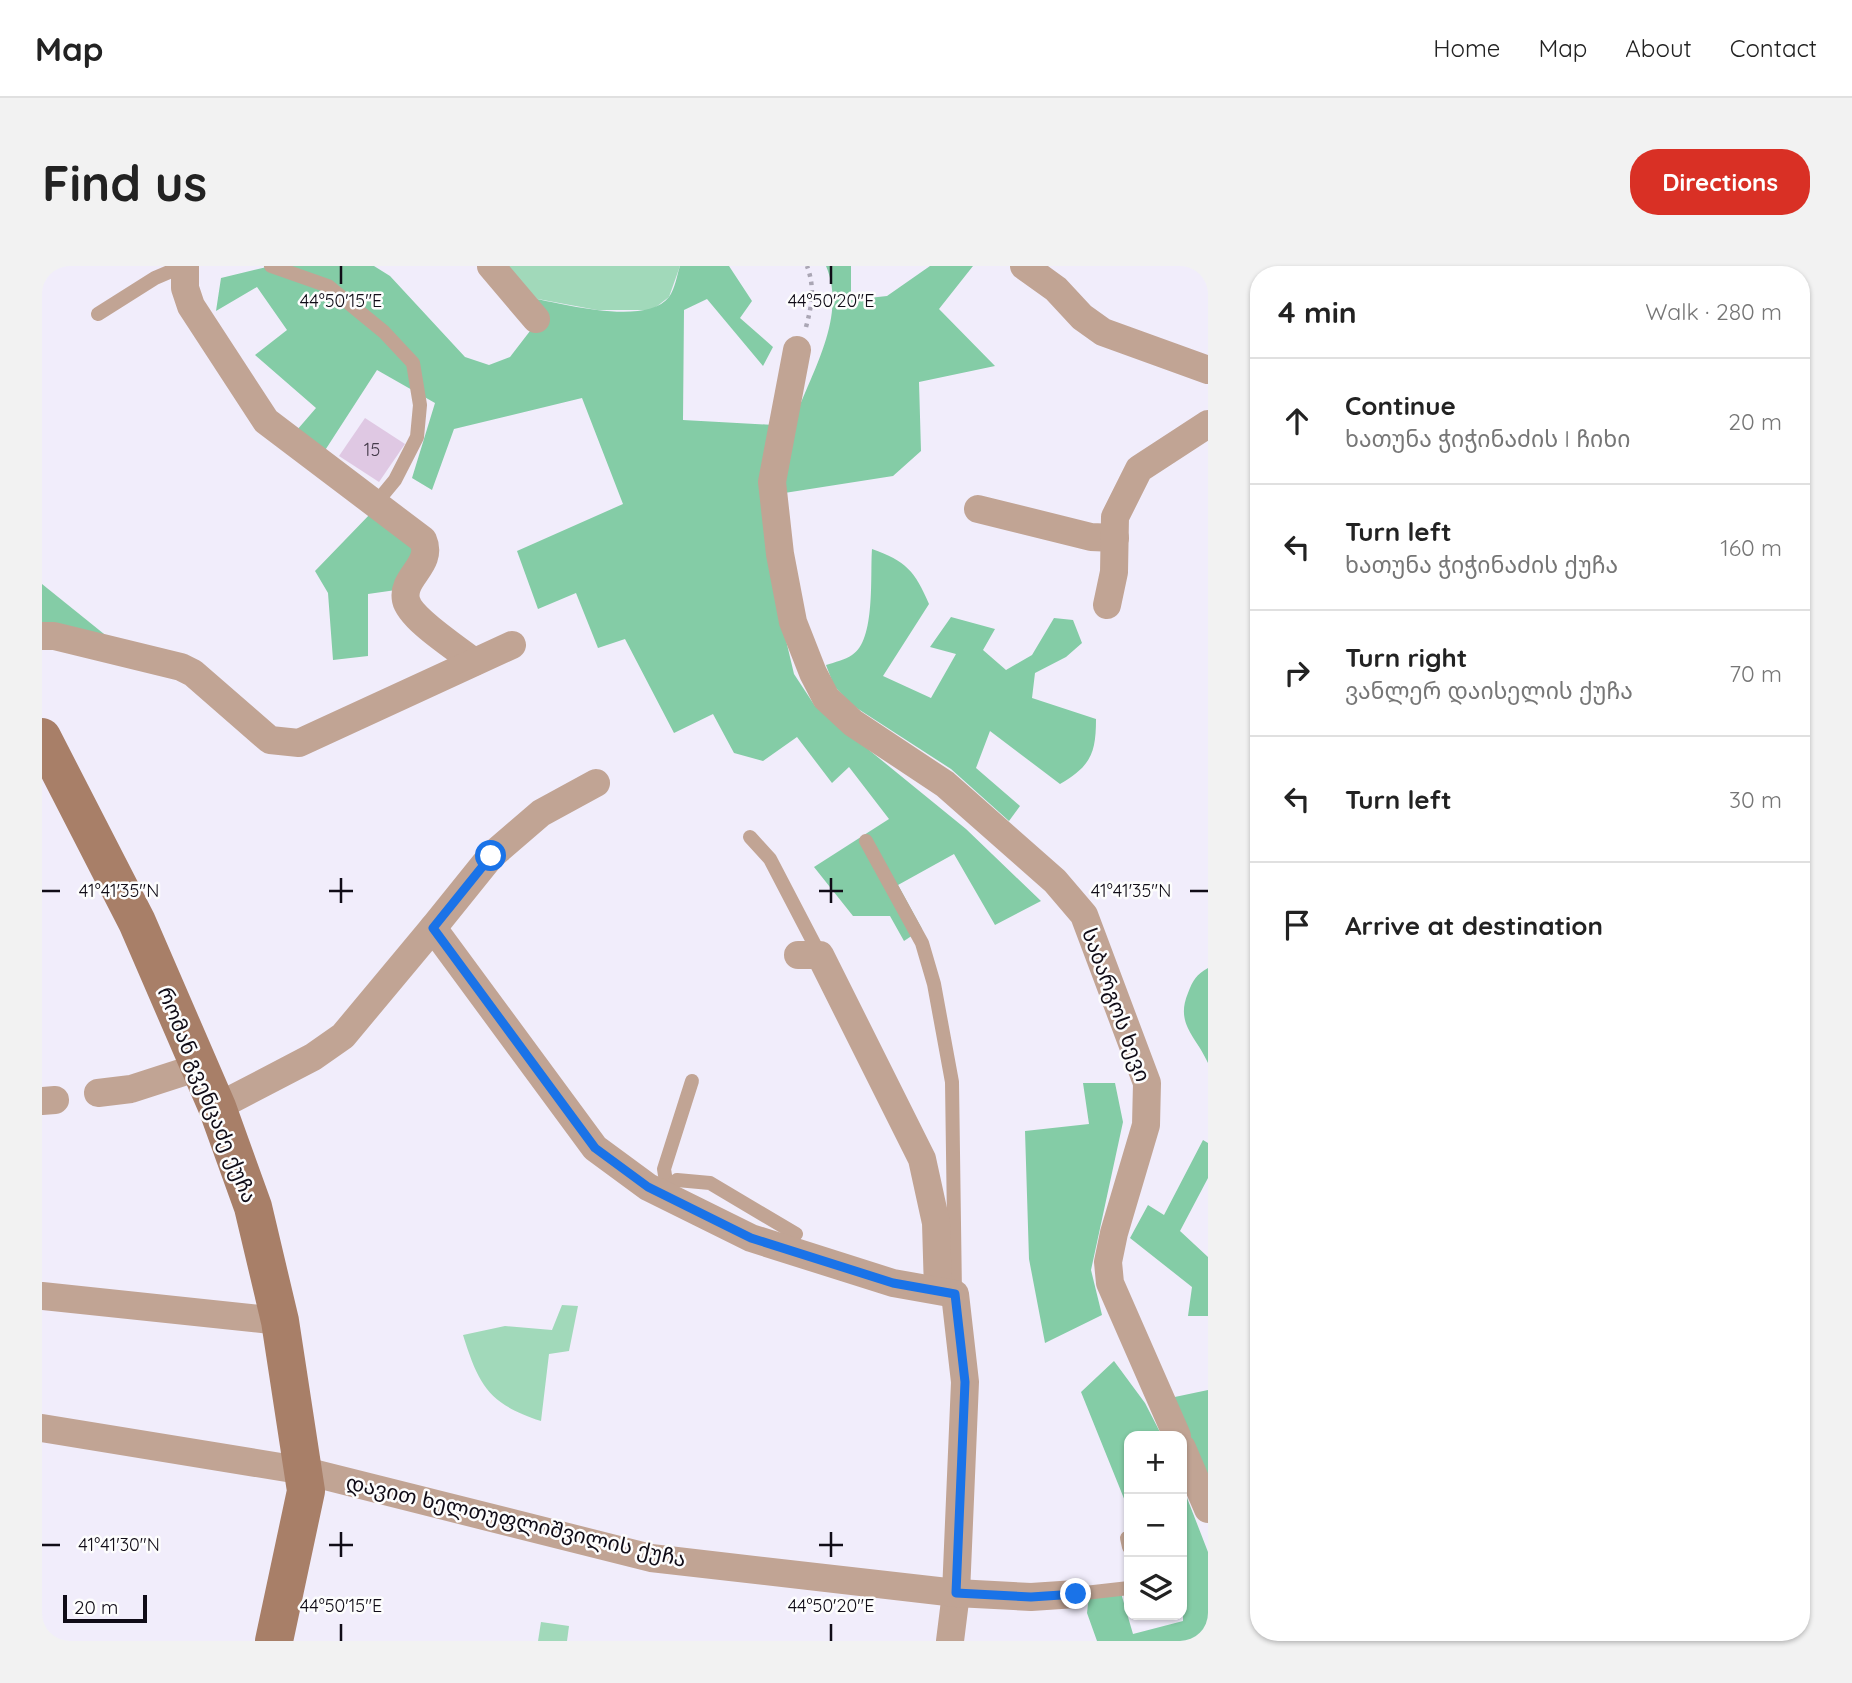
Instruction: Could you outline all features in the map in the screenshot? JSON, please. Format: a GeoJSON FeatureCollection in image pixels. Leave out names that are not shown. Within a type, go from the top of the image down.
{"type":"FeatureCollection","features":[{"type":"Feature","properties":{"kind":"street"},"geometry":{"type":"LineString","coordinates":[[184,266],[185,288],[191,306],[255,407],[275,428],[412,529],[423,540],[427,549],[424,561],[406,591],[406,600],[414,614],[474,662]]}},
{"type":"Feature","properties":{"kind":"street"},"geometry":{"type":"LineString","coordinates":[[491,266],[536,319]]}},
{"type":"Feature","properties":{"kind":"street"},"geometry":{"type":"LineString","coordinates":[[1024,266],[1056,289],[1082,317],[1103,332],[1208,370]]}},
{"type":"Feature","properties":{"kind":"street","name":"საბარგოს ხევი"},"geometry":{"type":"LineString","coordinates":[[797,351],[772,482],[780,554],[793,622],[826,698],[853,723],[945,784],[1055,881],[1084,915],[1147,1083],[1146,1125],[1108,1262],[1110,1283],[1175,1431]]}},
{"type":"Feature","properties":{"kind":"street"},"geometry":{"type":"LineString","coordinates":[[1107,605],[1112,593],[1115,517],[1139,469],[1208,424]]}},
{"type":"Feature","properties":{"kind":"street"},"geometry":{"type":"LineString","coordinates":[[978,509],[1091,537],[1115,538]]}},
{"type":"Feature","properties":{"kind":"street"},"geometry":{"type":"LineString","coordinates":[[42,636],[54,636],[181,667],[192,673],[260,733],[276,743],[299,743],[512,645]]}},
{"type":"Feature","properties":{"kind":"street","name":"რომან გვენცაძე ქუჩა"},"geometry":{"type":"LineString","coordinates":[[42,737],[137,922],[217,1107],[253,1207],[280,1321],[306,1491],[274,1641]]}},
{"type":"Feature","properties":{"kind":"street"},"geometry":{"type":"LineString","coordinates":[[217,1107],[313,1057],[342,1036],[491,856],[541,813],[596,783]]}},
{"type":"Feature","properties":{"kind":"street"},"geometry":{"type":"LineString","coordinates":[[433,928],[595,1148],[751,1238],[893,1283],[946,1292]]}},
{"type":"Feature","properties":{"kind":"street"},"geometry":{"type":"LineString","coordinates":[[809,955],[922,1159],[936,1223],[946,1292],[965,1382],[956,1593],[950,1641]]}},
{"type":"Feature","properties":{"kind":"street"},"geometry":{"type":"LineString","coordinates":[[98,1093],[131,1089],[199,1067]]}},
{"type":"Feature","properties":{"kind":"street"},"geometry":{"type":"LineString","coordinates":[[42,1296],[280,1321]]}},
{"type":"Feature","properties":{"kind":"street","name":"დავით ხელთუფლიშვილის ქუჩა"},"geometry":{"type":"LineString","coordinates":[[42,1428],[305,1471],[651,1558],[716,1568],[956,1593],[1031,1597],[1076,1594]]}},
{"type":"Feature","properties":{"kind":"street"},"geometry":{"type":"LineString","coordinates":[[1187,1460],[1208,1509]]}},
{"type":"Feature","properties":{"kind":"lane"},"geometry":{"type":"LineString","coordinates":[[98,314],[155,278],[184,266]]}},
{"type":"Feature","properties":{"kind":"lane"},"geometry":{"type":"LineString","coordinates":[[271,266],[328,286],[384,332],[413,363],[420,405],[417,437],[395,480],[376,503]]}},
{"type":"Feature","properties":{"kind":"lane"},"geometry":{"type":"LineString","coordinates":[[750,837],[769,859],[809,955]]}},
{"type":"Feature","properties":{"kind":"lane"},"geometry":{"type":"LineString","coordinates":[[866,841],[922,943],[934,984],[952,1082],[946,1292]]}},
{"type":"Feature","properties":{"kind":"lane"},"geometry":{"type":"LineString","coordinates":[[664,1190],[664,1169],[692,1081]]}},
{"type":"Feature","properties":{"kind":"lane"},"geometry":{"type":"LineString","coordinates":[[664,1190],[677,1180],[710,1183],[796,1234]]}},
{"type":"Feature","properties":{"kind":"lane"},"geometry":{"type":"LineString","coordinates":[[1076,1594],[1124,1589]]}},
{"type":"Feature","properties":{"kind":"path"},"geometry":{"type":"LineString","coordinates":[[797,351],[812,305],[812,279],[807,266]]}},
{"type":"Feature","properties":{"kind":"green space"},"geometry":{"type":"Polygon","coordinates":[[[271,266],[374,266],[390,276],[465,357],[489,365],[510,357],[530,331],[518,308],[527,297],[580,308],[622,312],[642,310],[658,306],[669,297],[680,266],[729,266],[752,301],[740,318],[773,347],[763,366],[707,299],[684,310],[683,420],[774,425],[777,602],[794,674],[815,706],[966,829],[1041,901],[995,925],[954,854],[898,885],[922,929],[904,941],[890,916],[853,916],[814,867],[889,819],[849,767],[832,783],[797,737],[763,761],[734,753],[713,714],[674,733],[625,639],[598,648],[576,593],[538,609],[517,551],[623,504],[582,398],[454,429],[432,490],[412,478],[435,403],[377,370],[322,455],[297,430],[316,408],[255,355],[287,330],[257,287],[216,311],[221,278],[271,266]]]}},
{"type":"Feature","properties":{"kind":"green space"},"geometry":{"type":"Polygon","coordinates":[[[499,266],[680,266],[669,297],[652,310],[597,310],[527,297],[499,266]]]}},
{"type":"Feature","properties":{"kind":"green space"},"geometry":{"type":"Polygon","coordinates":[[[826,266],[851,266],[851,300],[887,296],[930,266],[973,266],[939,309],[995,366],[919,382],[921,451],[893,476],[778,494],[789,438],[829,328],[832,286],[826,266]]]}},
{"type":"Feature","properties":{"kind":"green space"},"geometry":{"type":"Polygon","coordinates":[[[373,511],[418,544],[396,590],[368,594],[368,656],[333,660],[328,593],[315,571],[373,511]]]}},
{"type":"Feature","properties":{"kind":"green space"},"geometry":{"type":"Polygon","coordinates":[[[872,549],[893,558],[908,569],[919,583],[929,604],[883,676],[931,698],[956,654],[930,647],[951,617],[995,629],[983,650],[1006,670],[1032,655],[1054,618],[1073,620],[1082,643],[1066,657],[1035,673],[1032,698],[1096,719],[1093,750],[1079,771],[1060,784],[990,731],[976,768],[1020,806],[1009,821],[951,769],[852,705],[834,686],[826,665],[852,655],[865,636],[870,606],[872,549]]]}},
{"type":"Feature","properties":{"kind":"green space"},"geometry":{"type":"Polygon","coordinates":[[[42,584],[109,638],[42,626],[42,584]]]}},
{"type":"Feature","properties":{"kind":"green space"},"geometry":{"type":"Polygon","coordinates":[[[1208,968],[1208,1063],[1185,1022],[1184,1013],[1192,985],[1208,968]]]}},
{"type":"Feature","properties":{"kind":"green space"},"geometry":{"type":"Polygon","coordinates":[[[1083,1083],[1115,1083],[1123,1122],[1091,1270],[1102,1315],[1045,1343],[1029,1259],[1025,1131],[1089,1124],[1083,1083]]]}},
{"type":"Feature","properties":{"kind":"green space"},"geometry":{"type":"Polygon","coordinates":[[[1203,1140],[1208,1143],[1208,1178],[1180,1231],[1208,1257],[1208,1316],[1188,1316],[1192,1287],[1130,1238],[1148,1205],[1164,1215],[1203,1140]]]}},
{"type":"Feature","properties":{"kind":"green space"},"geometry":{"type":"Polygon","coordinates":[[[562,1305],[578,1306],[569,1351],[549,1354],[541,1421],[509,1408],[488,1391],[475,1368],[463,1335],[505,1326],[552,1330],[562,1305]]]}},
{"type":"Feature","properties":{"kind":"green space"},"geometry":{"type":"Polygon","coordinates":[[[1114,1361],[1145,1403],[1159,1431],[1124,1431],[1124,1499],[1081,1392],[1114,1361]]]}},
{"type":"Feature","properties":{"kind":"green space"},"geometry":{"type":"Polygon","coordinates":[[[1208,1390],[1208,1482],[1187,1431],[1170,1398],[1208,1390]]]}},
{"type":"Feature","properties":{"kind":"green space"},"geometry":{"type":"Polygon","coordinates":[[[1187,1498],[1208,1552],[1208,1641],[1097,1641],[1087,1613],[1089,1596],[1121,1593],[1124,1620],[1129,1620],[1133,1634],[1187,1620],[1187,1498]]]}},
{"type":"Feature","properties":{"kind":"green space"},"geometry":{"type":"Polygon","coordinates":[[[541,1622],[569,1626],[567,1641],[538,1641],[541,1622]]]}},
{"type":"Feature","properties":{"kind":"building"},"geometry":{"type":"Polygon","coordinates":[[[365,418],[405,444],[379,482],[339,456],[365,418]]]}},
{"type":"Feature","properties":{"kind":"route"},"geometry":{"type":"LineString","coordinates":[[491,856],[433,928],[548,1088],[595,1148],[648,1187],[751,1238],[893,1283],[955,1294],[965,1382],[956,1593],[1031,1597],[1076,1594]]}}]}
